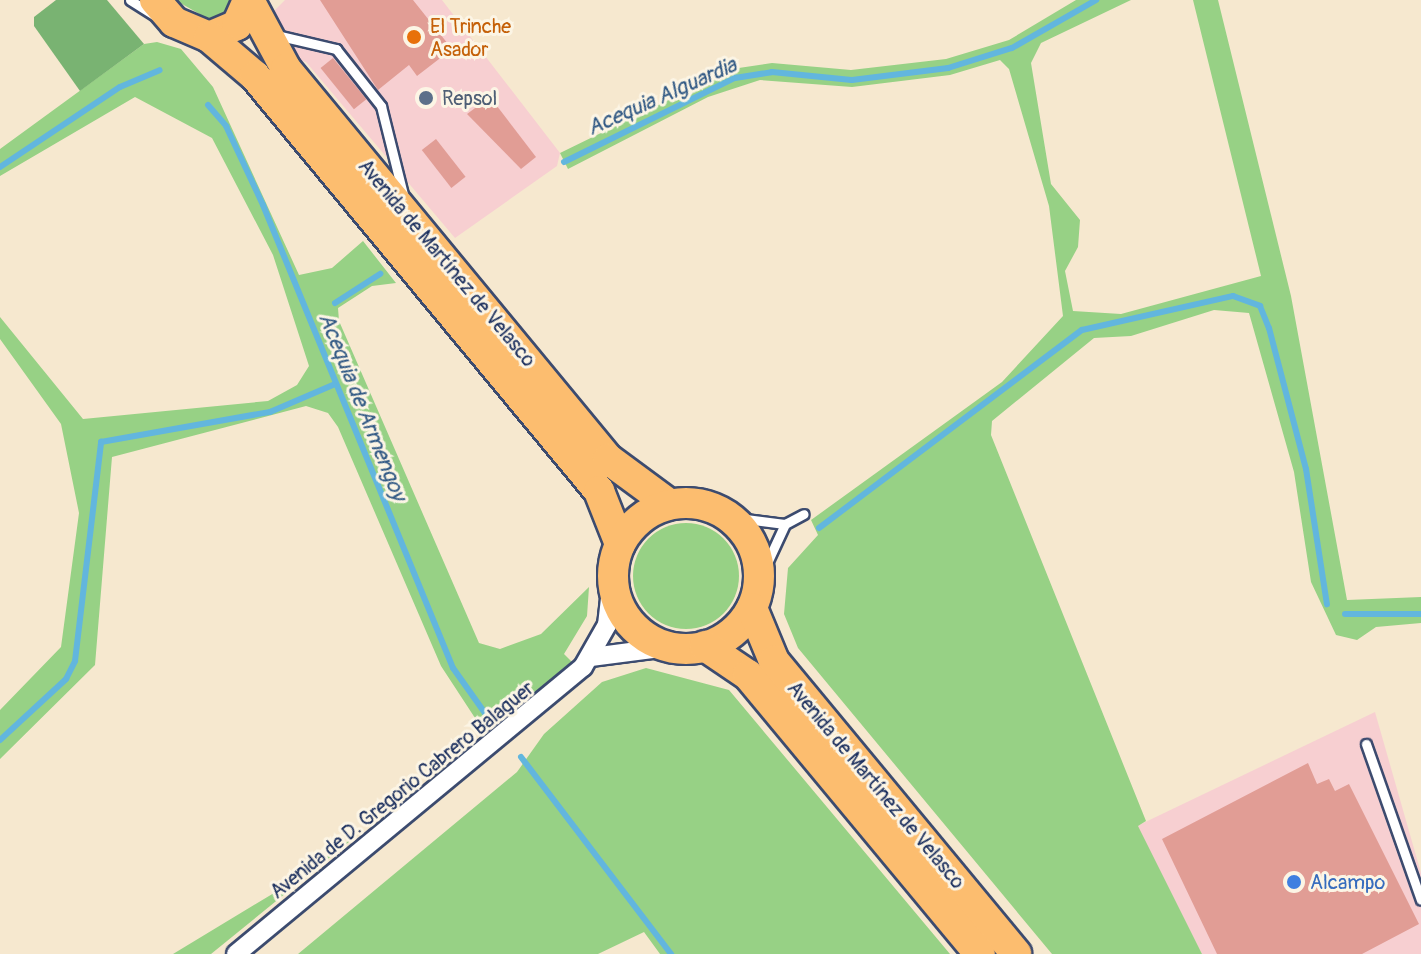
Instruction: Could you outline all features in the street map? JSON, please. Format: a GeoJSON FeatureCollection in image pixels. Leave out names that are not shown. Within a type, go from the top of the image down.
{"type":"FeatureCollection","features":[{"type":"Feature","properties":{"kind":"highway","name":"Avenida de Martínez de Velasco"},"geometry":{"type":"LineString","coordinates":[[249,0],[262,33],[405,213],[626,480],[669,504]]}},
{"type":"Feature","properties":{"kind":"highway"},"geometry":{"type":"LineString","coordinates":[[209,37],[237,25],[249,0]]}},
{"type":"Feature","properties":{"kind":"highway","name":"Avenida de Martínez de Velasco"},"geometry":{"type":"LineString","coordinates":[[165,11],[209,37],[255,76],[599,491],[616,558]]}},
{"type":"Feature","properties":{"kind":"highway"},"geometry":{"type":"LineString","coordinates":[[669,504],[707,505],[730,517],[749,538],[756,594],[728,636],[705,646],[668,647],[631,625],[616,558],[645,515],[669,504]]}},
{"type":"Feature","properties":{"kind":"highway","name":"Avenida de Martínez de Velasco"},"geometry":{"type":"LineString","coordinates":[[756,594],[774,661],[1016,954]]}},
{"type":"Feature","properties":{"kind":"highway","name":"Avenida de Martínez de Velasco"},"geometry":{"type":"LineString","coordinates":[[705,646],[748,675],[980,954]]}},
{"type":"Feature","properties":{"kind":"street","name":"Avenida de D. Gregorio Cabrero Balaguer"},"geometry":{"type":"LineString","coordinates":[[236,954],[592,657],[607,625],[616,558]]}},
{"type":"Feature","properties":{"kind":"street"},"geometry":{"type":"LineString","coordinates":[[592,657],[668,647]]}},
{"type":"Feature","properties":{"kind":"lane"},"geometry":{"type":"LineString","coordinates":[[130,0],[165,11]]}},
{"type":"Feature","properties":{"kind":"lane"},"geometry":{"type":"LineString","coordinates":[[262,33],[336,49],[381,106],[405,213]]}},
{"type":"Feature","properties":{"kind":"lane"},"geometry":{"type":"LineString","coordinates":[[730,517],[785,524],[804,514]]}},
{"type":"Feature","properties":{"kind":"lane"},"geometry":{"type":"LineString","coordinates":[[756,594],[785,524]]}},
{"type":"Feature","properties":{"kind":"lane"},"geometry":{"type":"LineString","coordinates":[[1366,744],[1421,900]]}},
{"type":"Feature","properties":{"kind":"shaded area","name":"Repsol"},"geometry":{"type":"Polygon","coordinates":[[[285,0],[442,0],[560,153],[557,166],[455,238],[306,62],[294,59],[270,15],[285,0]]]}},
{"type":"Feature","properties":{"kind":"shaded area"},"geometry":{"type":"Polygon","coordinates":[[[1375,712],[1421,873],[1421,954],[1202,954],[1137,826],[1375,712]]]}},
{"type":"Feature","properties":{"kind":"green space"},"geometry":{"type":"Polygon","coordinates":[[[56,0],[107,0],[144,44],[80,91],[34,26],[34,17],[56,0]]]}},
{"type":"Feature","properties":{"kind":"green space"},"geometry":{"type":"Polygon","coordinates":[[[175,0],[232,0],[226,14],[210,20],[175,0]]]}},
{"type":"Feature","properties":{"kind":"green space"},"geometry":{"type":"Polygon","coordinates":[[[1076,0],[1131,0],[1041,43],[1031,63],[1051,184],[1080,220],[1078,247],[1065,271],[1073,311],[1121,314],[1261,276],[1193,0],[1218,0],[1291,296],[1347,600],[1421,597],[1421,623],[1376,627],[1357,640],[1336,635],[1311,582],[1294,472],[1249,313],[1214,310],[1131,336],[1094,338],[992,421],[991,435],[1146,821],[1138,826],[1202,954],[1052,954],[798,648],[784,614],[788,568],[818,535],[811,520],[1002,382],[1063,316],[1049,206],[1009,69],[1000,60],[950,75],[852,87],[760,80],[708,97],[568,169],[560,153],[732,69],[772,63],[851,70],[946,59],[1009,40],[1076,0]]]}},
{"type":"Feature","properties":{"kind":"green space"},"geometry":{"type":"Polygon","coordinates":[[[157,42],[181,49],[213,87],[299,275],[332,268],[363,241],[396,283],[372,286],[338,308],[339,321],[479,643],[500,649],[541,634],[589,587],[587,616],[564,654],[572,662],[494,729],[475,718],[441,666],[338,427],[328,413],[306,406],[112,457],[95,665],[0,759],[0,710],[61,647],[79,513],[61,424],[0,339],[0,317],[83,419],[268,401],[297,385],[309,366],[273,255],[212,138],[135,97],[0,176],[0,149],[144,44],[157,42]]]}},
{"type":"Feature","properties":{"kind":"green space"},"geometry":{"type":"Polygon","coordinates":[[[686,523],[706,527],[723,539],[735,556],[739,576],[735,596],[723,613],[706,625],[686,629],[666,625],[649,613],[637,596],[633,576],[637,556],[649,539],[666,527],[686,523]]]}},
{"type":"Feature","properties":{"kind":"green space"},"geometry":{"type":"Polygon","coordinates":[[[646,668],[729,690],[950,954],[660,954],[644,932],[598,954],[298,954],[517,772],[544,734],[602,682],[646,668]]]}},
{"type":"Feature","properties":{"kind":"green space"},"geometry":{"type":"Polygon","coordinates":[[[360,833],[211,954],[173,954],[274,893],[360,833]]]}},
{"type":"Feature","properties":{"kind":"building"},"geometry":{"type":"Polygon","coordinates":[[[320,0],[413,0],[452,49],[417,76],[409,65],[378,90],[320,0]]]}},
{"type":"Feature","properties":{"kind":"building"},"geometry":{"type":"Polygon","coordinates":[[[333,58],[366,99],[354,109],[321,68],[333,58]]]}},
{"type":"Feature","properties":{"kind":"building"},"geometry":{"type":"Polygon","coordinates":[[[490,97],[536,157],[521,169],[467,114],[490,97]]]}},
{"type":"Feature","properties":{"kind":"building"},"geometry":{"type":"Polygon","coordinates":[[[436,139],[466,177],[451,188],[422,150],[436,139]]]}},
{"type":"Feature","properties":{"kind":"building"},"geometry":{"type":"Polygon","coordinates":[[[1308,763],[1317,784],[1329,779],[1335,791],[1349,784],[1419,924],[1362,954],[1217,954],[1162,839],[1308,763]]]}},
{"type":"Feature","properties":{"kind":"waterway","name":"Acequia Alguardia"},"geometry":{"type":"LineString","coordinates":[[564,162],[735,78],[772,72],[852,80],[948,68],[1012,48],[1096,0]]}},
{"type":"Feature","properties":{"kind":"waterway","name":"Acequia de Armengoy"},"geometry":{"type":"LineString","coordinates":[[0,167],[120,87],[160,70]]}},
{"type":"Feature","properties":{"kind":"waterway","name":"Acequia de Armengoy"},"geometry":{"type":"LineString","coordinates":[[208,105],[226,126],[263,205],[453,668],[490,720]]}},
{"type":"Feature","properties":{"kind":"waterway"},"geometry":{"type":"LineString","coordinates":[[335,303],[380,274]]}},
{"type":"Feature","properties":{"kind":"waterway"},"geometry":{"type":"LineString","coordinates":[[819,528],[1082,330],[1233,296],[1260,306],[1269,328],[1306,469],[1327,604]]}},
{"type":"Feature","properties":{"kind":"waterway"},"geometry":{"type":"LineString","coordinates":[[0,740],[66,679],[75,661],[101,442],[270,412],[333,385]]}},
{"type":"Feature","properties":{"kind":"waterway"},"geometry":{"type":"LineString","coordinates":[[1345,614],[1421,614]]}},
{"type":"Feature","properties":{"kind":"waterway","name":"Acequia de Armengoy"},"geometry":{"type":"LineString","coordinates":[[521,757],[671,954]]}},
{"type":"Feature","properties":{"kind":"place","name":"El Trinche Asador"},"geometry":{"type":"Point","coordinates":[414,37]}},
{"type":"Feature","properties":{"kind":"place","name":"Repsol"},"geometry":{"type":"Point","coordinates":[426,98]}},
{"type":"Feature","properties":{"kind":"place","name":"Alcampo"},"geometry":{"type":"Point","coordinates":[1294,882]}}]}
